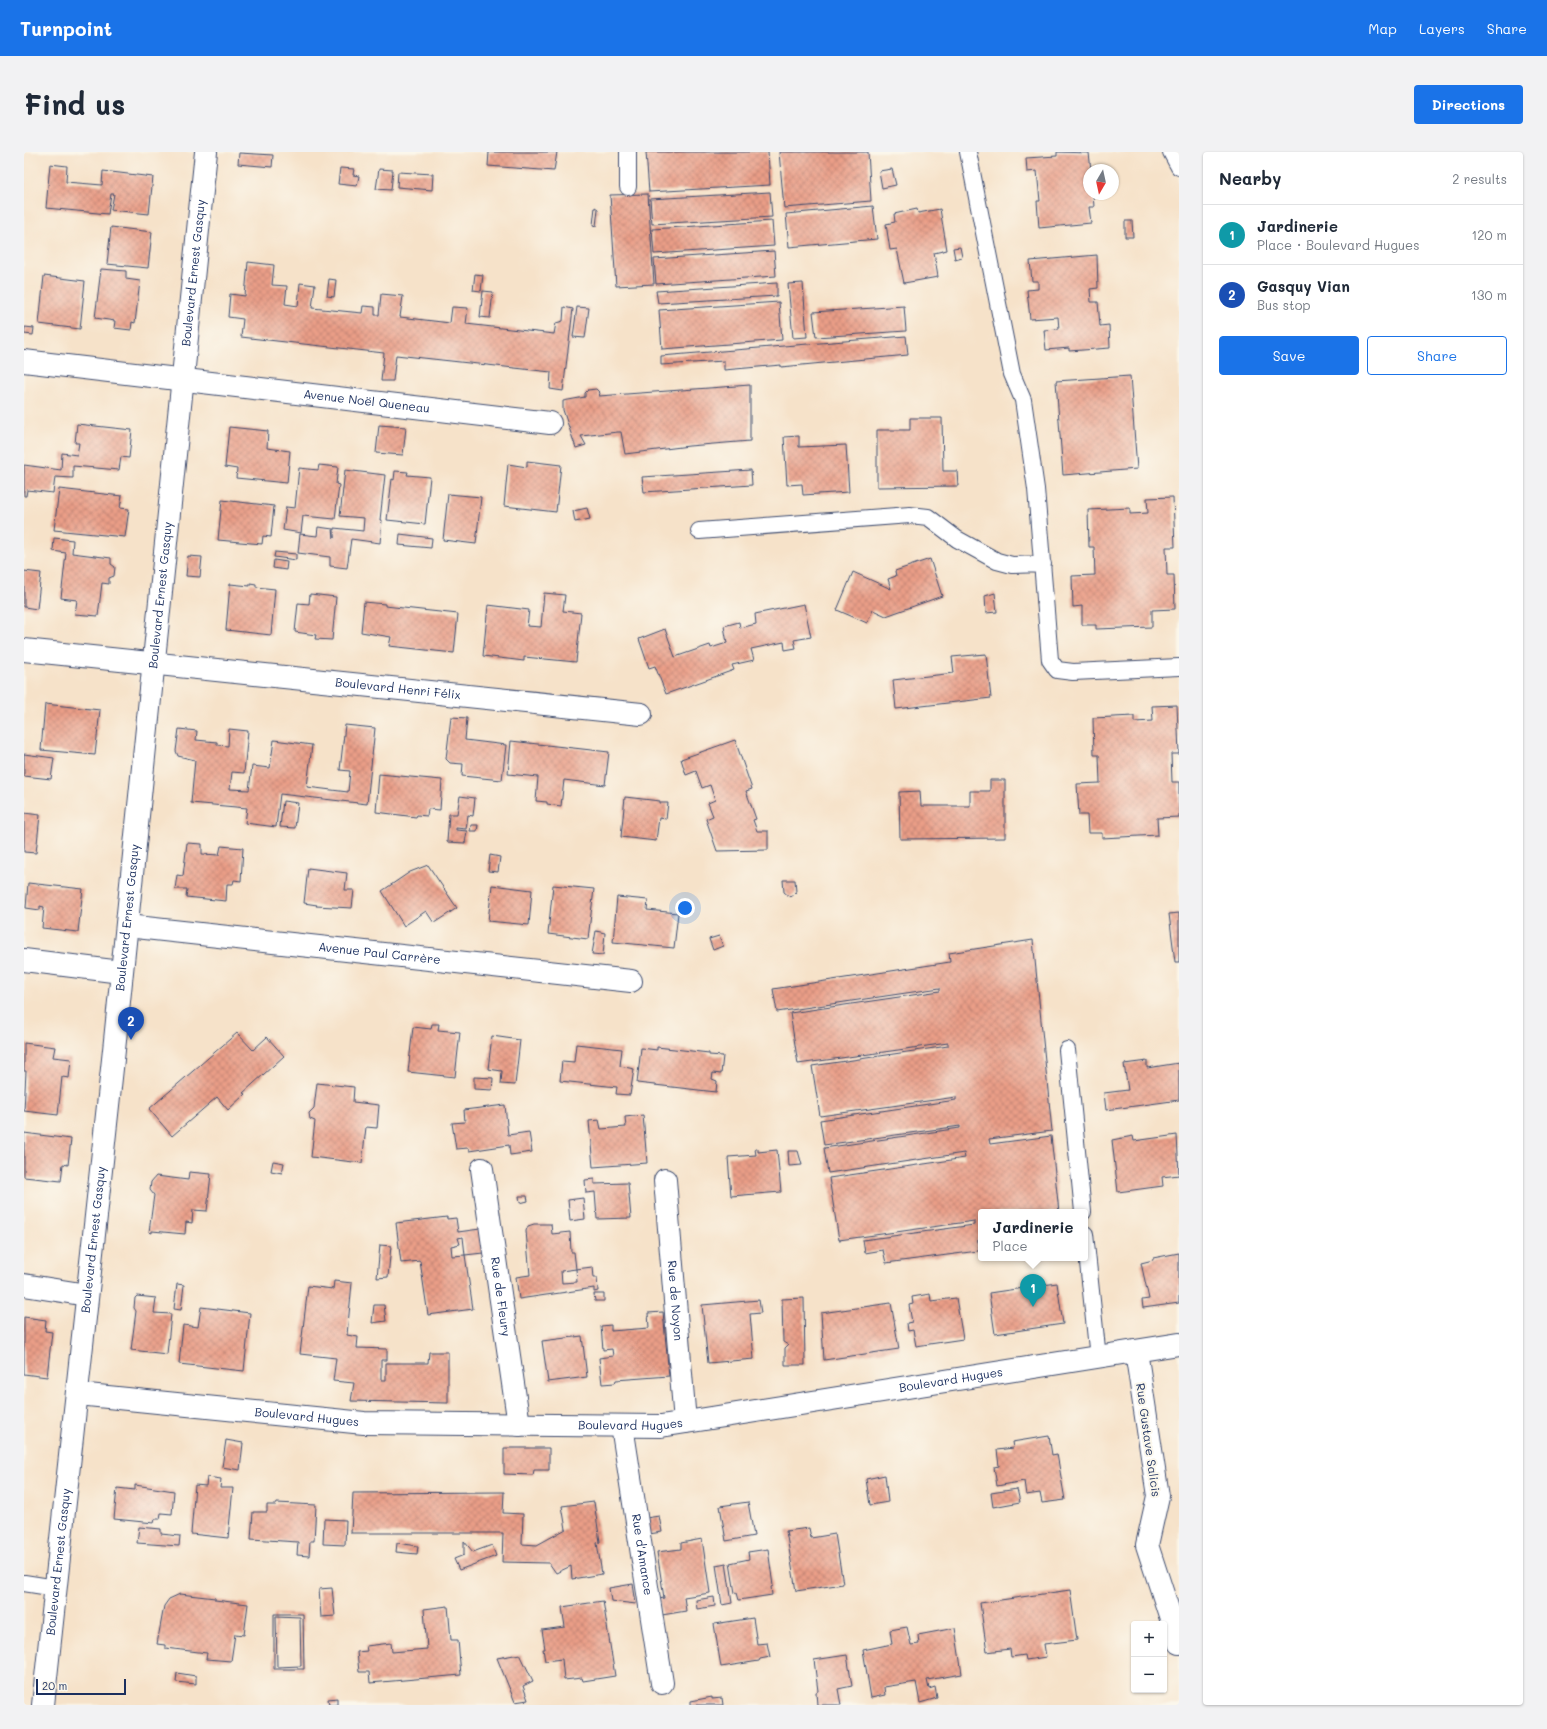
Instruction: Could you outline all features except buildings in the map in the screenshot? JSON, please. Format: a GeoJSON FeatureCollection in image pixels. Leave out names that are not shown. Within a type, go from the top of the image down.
{"type":"FeatureCollection","features":[{"type":"Feature","properties":{"kind":"street","name":"Boulevard Ernest Gasquy"},"geometry":{"type":"LineString","coordinates":[[43,1705],[78,1394],[87,1295],[184,379],[202,153]]}},
{"type":"Feature","properties":{"kind":"street","name":"Avenue Noël Queneau"},"geometry":{"type":"LineString","coordinates":[[24,361],[550,423]]}},
{"type":"Feature","properties":{"kind":"street","name":"Boulevard Henri Félix"},"geometry":{"type":"LineString","coordinates":[[24,650],[642,714]]}},
{"type":"Feature","properties":{"kind":"street","name":"Avenue Paul Carrère"},"geometry":{"type":"LineString","coordinates":[[127,926],[631,981]]}},
{"type":"Feature","properties":{"kind":"street"},"geometry":{"type":"LineString","coordinates":[[24,960],[121,972]]}},
{"type":"Feature","properties":{"kind":"street","name":"Rue de Fleury"},"geometry":{"type":"LineString","coordinates":[[482,1169],[519,1425]]}},
{"type":"Feature","properties":{"kind":"street","name":"Rue de Noyon"},"geometry":{"type":"LineString","coordinates":[[665,1180],[685,1422]]}},
{"type":"Feature","properties":{"kind":"street"},"geometry":{"type":"LineString","coordinates":[[24,1285],[87,1295]]}},
{"type":"Feature","properties":{"kind":"street","name":"Boulevard Hugues"},"geometry":{"type":"LineString","coordinates":[[78,1394],[364,1424],[660,1426],[1179,1344]]}},
{"type":"Feature","properties":{"kind":"street","name":"Rue Gustave Salicis"},"geometry":{"type":"LineString","coordinates":[[1136,1351],[1158,1496],[1146,1545],[1179,1643]]}},
{"type":"Feature","properties":{"kind":"street","name":"Rue d'Amance"},"geometry":{"type":"LineString","coordinates":[[622,1426],[662,1683]]}},
{"type":"Feature","properties":{"kind":"lane"},"geometry":{"type":"LineString","coordinates":[[628,152],[628,187]]}},
{"type":"Feature","properties":{"kind":"lane"},"geometry":{"type":"LineString","coordinates":[[968,152],[1012,374],[1022,400],[1037,496],[1050,660],[1057,670],[1073,672],[1179,667]]}},
{"type":"Feature","properties":{"kind":"lane"},"geometry":{"type":"LineString","coordinates":[[1171,152],[1179,167]]}},
{"type":"Feature","properties":{"kind":"lane"},"geometry":{"type":"LineString","coordinates":[[699,531],[910,515],[928,517],[957,539],[997,561],[1012,566],[1043,564]]}},
{"type":"Feature","properties":{"kind":"lane"},"geometry":{"type":"LineString","coordinates":[[1067,1050],[1083,1209]]}},
{"type":"Feature","properties":{"kind":"lane"},"geometry":{"type":"LineString","coordinates":[[1088,1261],[1098,1358]]}},
{"type":"Feature","properties":{"kind":"lane"},"geometry":{"type":"LineString","coordinates":[[24,1583],[56,1588]]}},
{"type":"Feature","properties":{"kind":"place","name":"Gasquy Vian"},"geometry":{"type":"Point","coordinates":[131,1040]}},
{"type":"Feature","properties":{"kind":"place","name":"Jardinerie"},"geometry":{"type":"Point","coordinates":[1033,1307]}}]}
